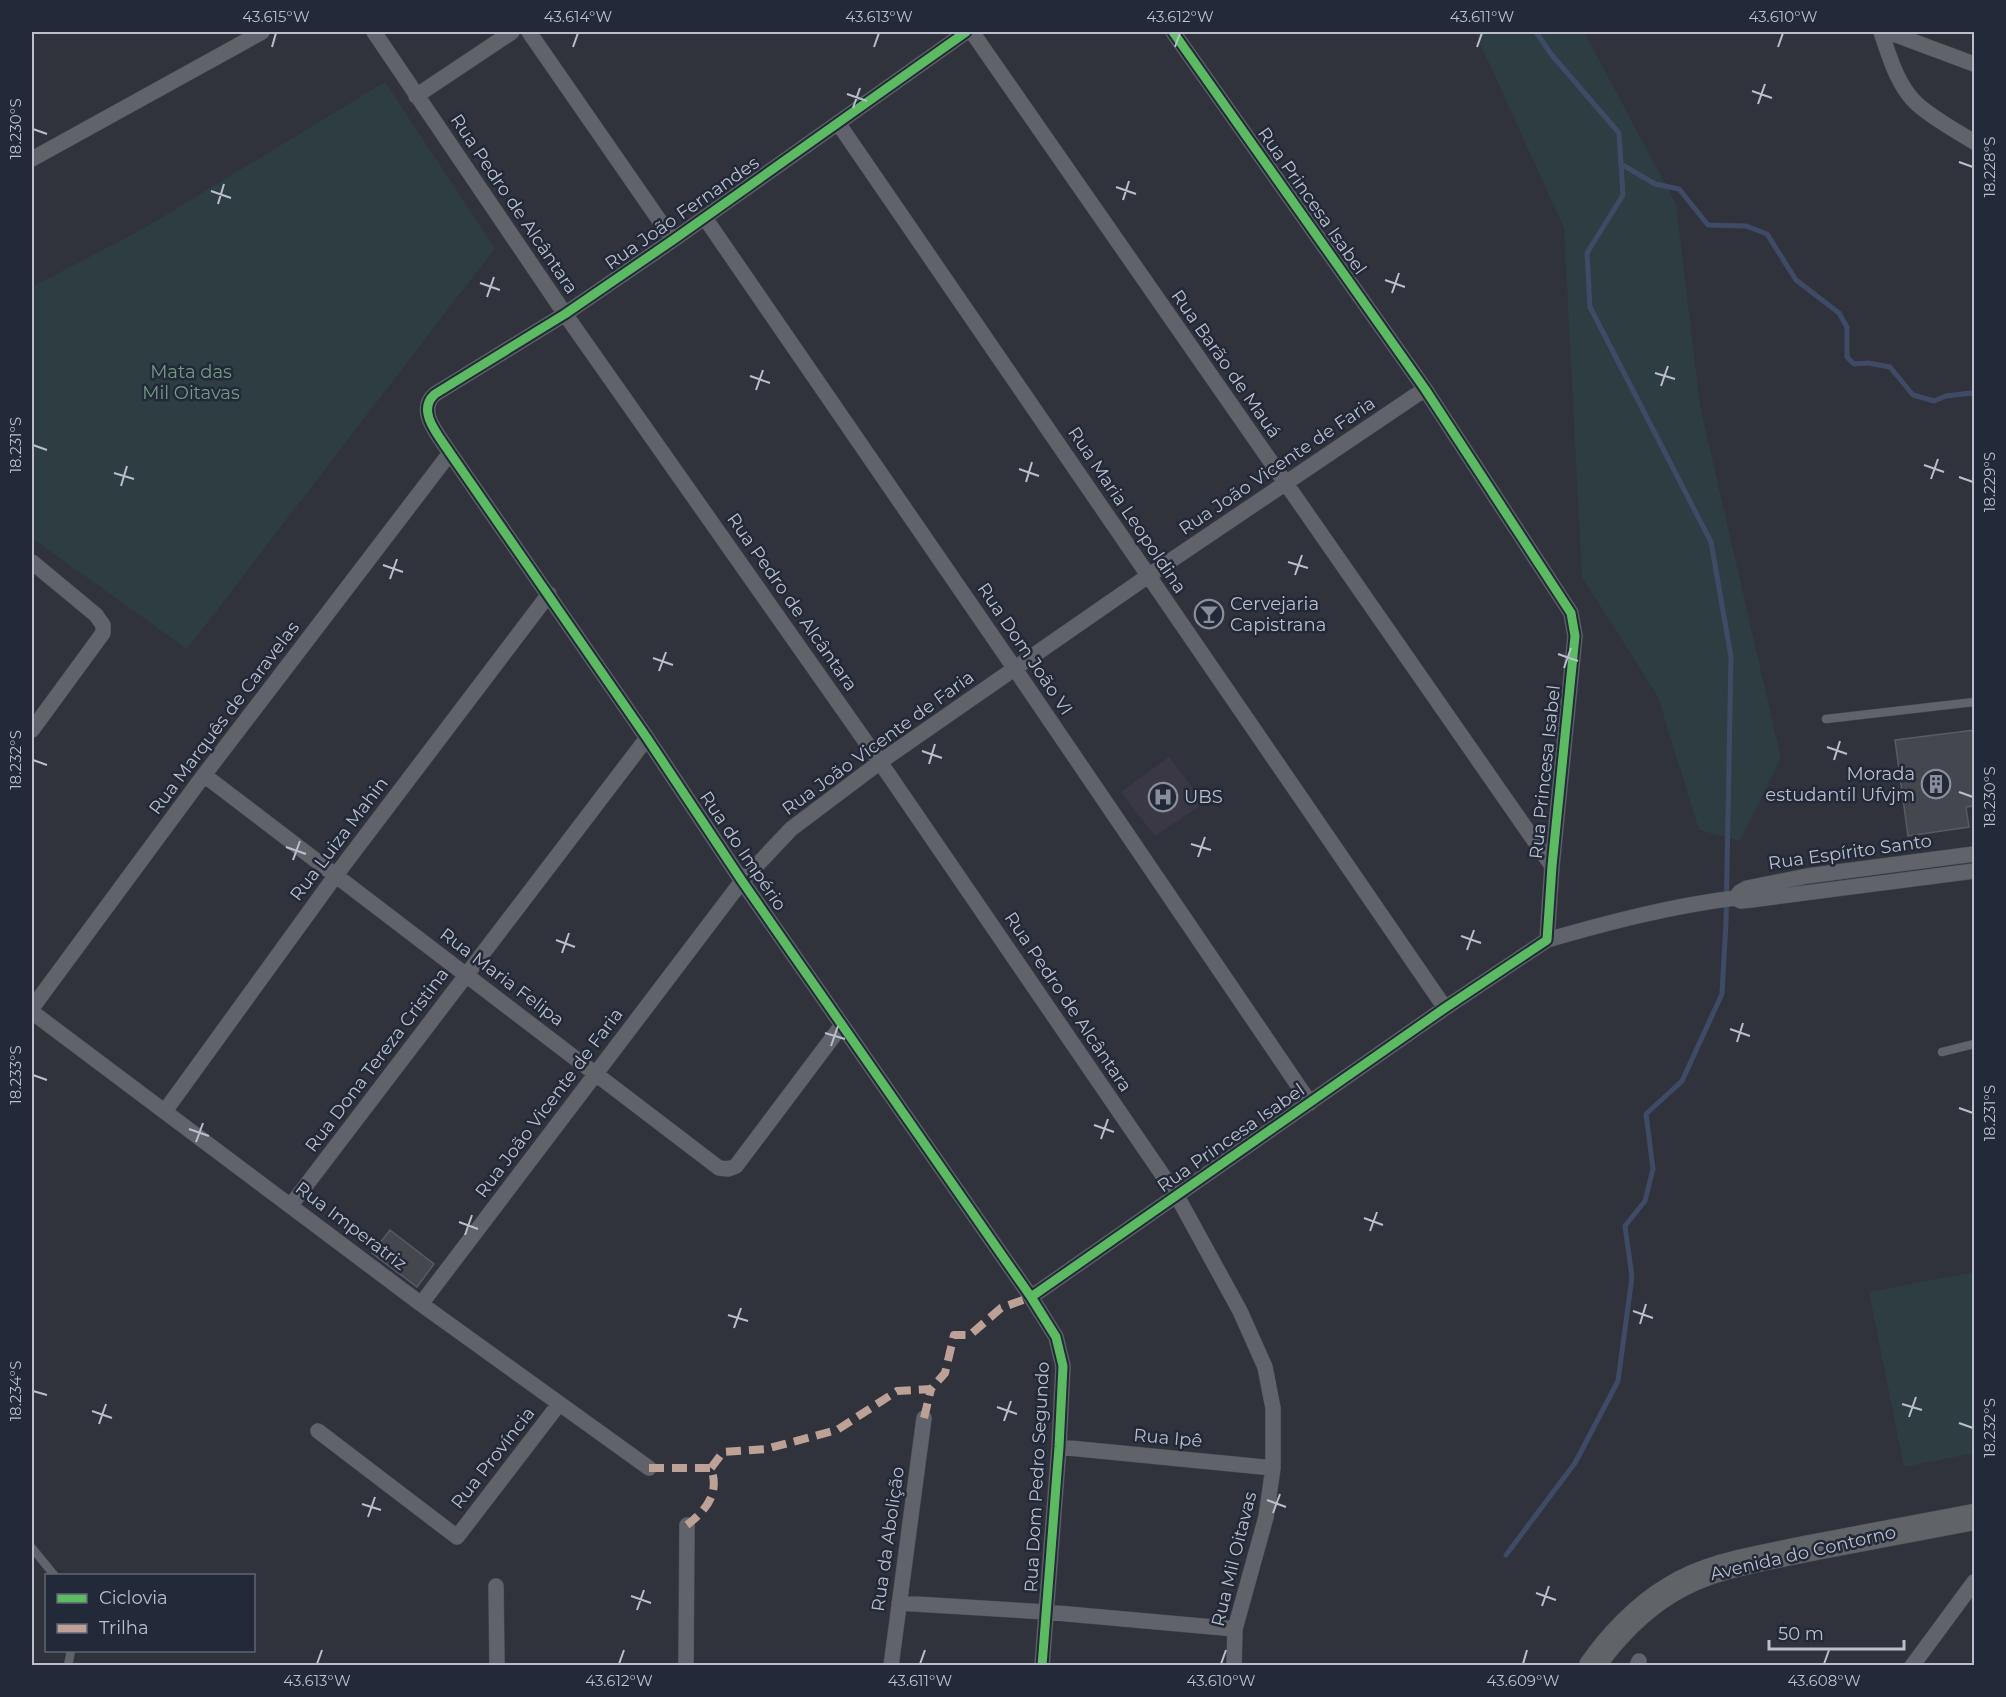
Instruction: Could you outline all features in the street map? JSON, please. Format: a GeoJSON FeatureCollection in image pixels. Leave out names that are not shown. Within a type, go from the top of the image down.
{"type":"FeatureCollection","features":[{"type":"Feature","properties":{"kind":"highway","name":"Avenida do Contorno"},"geometry":{"type":"LineString","coordinates":[[1592,1665],[1619,1633],[1655,1600],[1671,1589],[1707,1573],[1764,1558],[1974,1517]]}},
{"type":"Feature","properties":{"kind":"street"},"geometry":{"type":"LineString","coordinates":[[32,159],[262,32]]}},
{"type":"Feature","properties":{"kind":"street","name":"Rua Pedro de Alcântara"},"geometry":{"type":"LineString","coordinates":[[374,32],[565,314],[880,762],[1177,1196]]}},
{"type":"Feature","properties":{"kind":"street"},"geometry":{"type":"LineString","coordinates":[[416,96],[513,32]]}},
{"type":"Feature","properties":{"kind":"street"},"geometry":{"type":"LineString","coordinates":[[529,32],[673,240]]}},
{"type":"Feature","properties":{"kind":"street","name":"Rua João Fernandes"},"geometry":{"type":"LineString","coordinates":[[430,421],[426,407],[432,396],[565,314],[705,218],[966,32]]}},
{"type":"Feature","properties":{"kind":"street","name":"Rua Barão de Mauá"},"geometry":{"type":"LineString","coordinates":[[972,32],[1552,866]]}},
{"type":"Feature","properties":{"kind":"street","name":"Rua Princesa Isabel"},"geometry":{"type":"LineString","coordinates":[[1031,1297],[1445,1008],[1547,940],[1552,866],[1575,636],[1572,618],[1564,601],[1425,389],[1173,32]]}},
{"type":"Feature","properties":{"kind":"street"},"geometry":{"type":"LineString","coordinates":[[1881,32],[1901,81],[1913,100],[1930,114],[1974,142]]}},
{"type":"Feature","properties":{"kind":"street"},"geometry":{"type":"LineString","coordinates":[[1888,32],[1974,64]]}},
{"type":"Feature","properties":{"kind":"street","name":"Rua Maria Leopoldina"},"geometry":{"type":"LineString","coordinates":[[838,123],[1445,1008]]}},
{"type":"Feature","properties":{"kind":"street","name":"Rua Dom João VI"},"geometry":{"type":"LineString","coordinates":[[705,218],[1016,669],[1310,1103]]}},
{"type":"Feature","properties":{"kind":"street","name":"Rua João Vicente de Faria"},"geometry":{"type":"LineString","coordinates":[[421,1304],[742,881],[791,829],[880,762],[1425,389]]}},
{"type":"Feature","properties":{"kind":"street","name":"Rua do Império"},"geometry":{"type":"LineString","coordinates":[[430,421],[742,881],[1031,1297]]}},
{"type":"Feature","properties":{"kind":"street","name":"Rua Marquês de Caravelas"},"geometry":{"type":"LineString","coordinates":[[32,1010],[204,775],[450,453]]}},
{"type":"Feature","properties":{"kind":"street"},"geometry":{"type":"LineString","coordinates":[[32,562],[96,615],[103,625],[103,633],[99,640],[32,730]]}},
{"type":"Feature","properties":{"kind":"street","name":"Rua Luiza Mahin"},"geometry":{"type":"LineString","coordinates":[[165,1111],[336,874],[549,594]]}},
{"type":"Feature","properties":{"kind":"street","name":"Rua Dona Tereza Cristina"},"geometry":{"type":"LineString","coordinates":[[291,1205],[647,738]]}},
{"type":"Feature","properties":{"kind":"street","name":"Rua Maria Felipa"},"geometry":{"type":"LineString","coordinates":[[204,775],[719,1168],[728,1169],[736,1166],[842,1025]]}},
{"type":"Feature","properties":{"kind":"street","name":"Rua Espírito Santo"},"geometry":{"type":"LineString","coordinates":[[1733,898],[1747,888],[1807,876],[1974,854]]}},
{"type":"Feature","properties":{"kind":"street","name":"Rua Espírito Santo"},"geometry":{"type":"LineString","coordinates":[[1547,940],[1641,914],[1712,901],[1733,898],[1741,901],[1751,900],[1974,871]]}},
{"type":"Feature","properties":{"kind":"street","name":"Rua Imperatriz"},"geometry":{"type":"LineString","coordinates":[[32,1010],[421,1304],[649,1468]]}},
{"type":"Feature","properties":{"kind":"street","name":"Rua Mil Oitavas"},"geometry":{"type":"LineString","coordinates":[[1177,1196],[1240,1311],[1265,1367],[1273,1408],[1273,1468],[1266,1517],[1235,1629],[1234,1665]]}},
{"type":"Feature","properties":{"kind":"street","name":"Rua Dom Pedro Segundo"},"geometry":{"type":"LineString","coordinates":[[1031,1297],[1051,1329],[1062,1356],[1059,1447],[1042,1665]]}},
{"type":"Feature","properties":{"kind":"street","name":"Rua Província"},"geometry":{"type":"LineString","coordinates":[[318,1431],[457,1537],[559,1404]]}},
{"type":"Feature","properties":{"kind":"street","name":"Rua da Abolição"},"geometry":{"type":"LineString","coordinates":[[891,1665],[924,1418]]}},
{"type":"Feature","properties":{"kind":"street","name":"Rua Ipê"},"geometry":{"type":"LineString","coordinates":[[1059,1447],[1273,1468]]}},
{"type":"Feature","properties":{"kind":"street"},"geometry":{"type":"LineString","coordinates":[[686,1665],[687,1526]]}},
{"type":"Feature","properties":{"kind":"street"},"geometry":{"type":"LineString","coordinates":[[1912,1665],[1974,1582]]}},
{"type":"Feature","properties":{"kind":"street"},"geometry":{"type":"LineString","coordinates":[[496,1587],[496,1665]]}},
{"type":"Feature","properties":{"kind":"street"},"geometry":{"type":"LineString","coordinates":[[899,1603],[1046,1612],[1235,1629]]}},
{"type":"Feature","properties":{"kind":"lane"},"geometry":{"type":"LineString","coordinates":[[1826,719],[1974,702]]}},
{"type":"Feature","properties":{"kind":"lane"},"geometry":{"type":"LineString","coordinates":[[1942,1052],[1974,1044]]}},
{"type":"Feature","properties":{"kind":"lane"},"geometry":{"type":"LineString","coordinates":[[32,1548],[54,1574]]}},
{"type":"Feature","properties":{"kind":"shaded area","name":"UBS"},"geometry":{"type":"Polygon","coordinates":[[[1169,757],[1204,803],[1155,836],[1121,792],[1169,757]]]}},
{"type":"Feature","properties":{"kind":"green space"},"geometry":{"type":"Polygon","coordinates":[[[1475,32],[1584,32],[1676,204],[1700,406],[1781,758],[1740,841],[1699,830],[1658,697],[1582,577],[1564,228],[1475,32]]]}},
{"type":"Feature","properties":{"kind":"green space","name":"Mata das Mil Oitavas"},"geometry":{"type":"Polygon","coordinates":[[[385,82],[495,248],[187,649],[32,538],[32,287],[143,229],[385,82]]]}},
{"type":"Feature","properties":{"kind":"green space"},"geometry":{"type":"Polygon","coordinates":[[[1974,1272],[1974,1453],[1904,1467],[1869,1292],[1974,1272]]]}},
{"type":"Feature","properties":{"kind":"building","name":"Morada estudantil Ufvjm"},"geometry":{"type":"Polygon","coordinates":[[[1974,730],[1974,806],[1966,807],[1969,827],[1908,836],[1895,740],[1974,730]]]}},
{"type":"Feature","properties":{"kind":"building"},"geometry":{"type":"Polygon","coordinates":[[[390,1230],[434,1264],[417,1287],[372,1253],[390,1230]]]}},
{"type":"Feature","properties":{"kind":"waterway"},"geometry":{"type":"LineString","coordinates":[[1506,1555],[1575,1463],[1618,1381],[1632,1277],[1625,1226],[1645,1201],[1653,1169],[1646,1114],[1682,1081],[1722,994],[1726,922],[1731,657],[1711,542],[1590,307],[1587,253],[1623,195],[1619,133],[1551,54],[1536,32]]}},
{"type":"Feature","properties":{"kind":"waterway"},"geometry":{"type":"LineString","coordinates":[[1621,164],[1655,184],[1679,189],[1708,225],[1746,226],[1767,234],[1796,280],[1839,313],[1847,327],[1847,357],[1854,364],[1868,363],[1890,367],[1913,395],[1934,401],[1946,396],[1971,393],[1974,395]]}},
{"type":"Feature","properties":{"kind":"marked path"},"geometry":{"type":"LineString","coordinates":[[711,1468],[723,1452],[766,1449],[837,1430],[897,1391],[931,1389],[945,1373],[954,1335],[970,1335],[1001,1308],[1031,1297]]}},
{"type":"Feature","properties":{"kind":"marked path"},"geometry":{"type":"LineString","coordinates":[[924,1418],[931,1389]]}},
{"type":"Feature","properties":{"kind":"marked path"},"geometry":{"type":"LineString","coordinates":[[649,1468],[711,1468],[714,1486],[710,1501],[687,1525]]}},
{"type":"Feature","properties":{"kind":"cycle path"},"geometry":{"type":"LineString","coordinates":[[966,32],[565,314],[435,394],[429,401],[428,416],[441,439],[647,738],[742,881],[1031,1297],[1056,1337],[1063,1366],[1042,1666]]}},
{"type":"Feature","properties":{"kind":"cycle path"},"geometry":{"type":"LineString","coordinates":[[1031,1297],[1445,1008],[1547,940],[1552,866],[1575,636],[1571,613],[1425,389],[1173,32]]}},
{"type":"Feature","properties":{"kind":"place","name":"Cervejaria Capistrana"},"geometry":{"type":"Point","coordinates":[1209,614]}},
{"type":"Feature","properties":{"kind":"place","name":"Morada estudantil Ufvjm"},"geometry":{"type":"Point","coordinates":[1936,784]}},
{"type":"Feature","properties":{"kind":"place","name":"UBS"},"geometry":{"type":"Point","coordinates":[1163,797]}}]}
